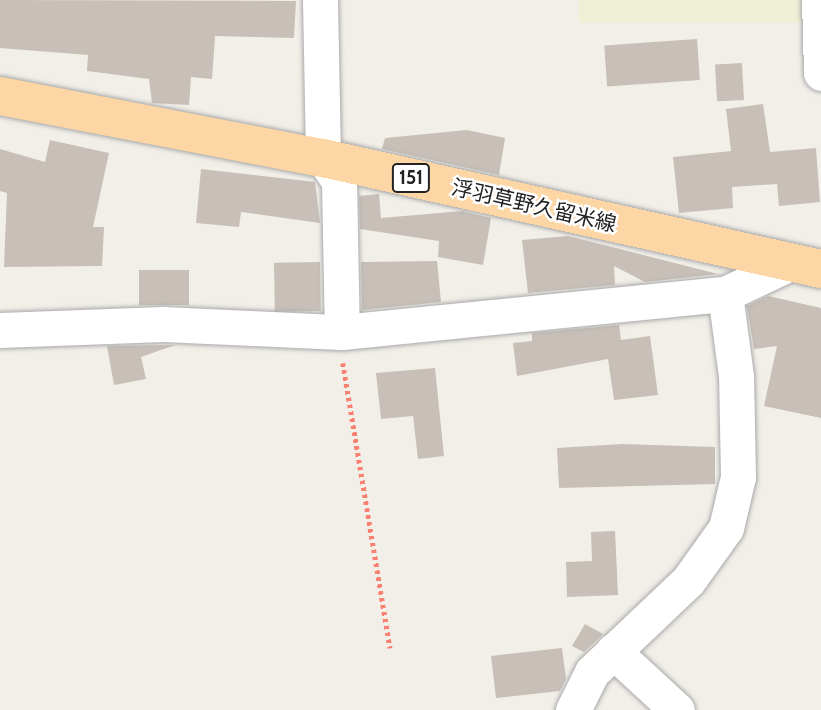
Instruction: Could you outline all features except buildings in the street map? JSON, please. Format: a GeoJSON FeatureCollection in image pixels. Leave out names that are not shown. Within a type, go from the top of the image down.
{"type":"FeatureCollection","features":[{"type":"Feature","properties":{"kind":"main road","name":"浮羽草野久留米線"},"geometry":{"type":"LineString","coordinates":[[0,96],[323,158],[804,266]]}},
{"type":"Feature","properties":{"kind":"street"},"geometry":{"type":"LineString","coordinates":[[320,0],[323,158],[339,181],[342,331]]}},
{"type":"Feature","properties":{"kind":"street"},"geometry":{"type":"LineString","coordinates":[[819,0],[821,73]]}},
{"type":"Feature","properties":{"kind":"street"},"geometry":{"type":"LineString","coordinates":[[0,330],[163,324],[342,331],[725,294],[804,266]]}},
{"type":"Feature","properties":{"kind":"street"},"geometry":{"type":"LineString","coordinates":[[573,710],[592,672],[688,581],[726,528],[738,477],[736,376],[725,294]]}},
{"type":"Feature","properties":{"kind":"street"},"geometry":{"type":"LineString","coordinates":[[613,651],[677,710]]}},
{"type":"Feature","properties":{"kind":"path"},"geometry":{"type":"LineString","coordinates":[[342,331],[343,381],[390,649]]}},
{"type":"Feature","properties":{"kind":"green space"},"geometry":{"type":"Polygon","coordinates":[[[579,0],[821,0],[821,23],[579,23],[579,0]]]}}]}
